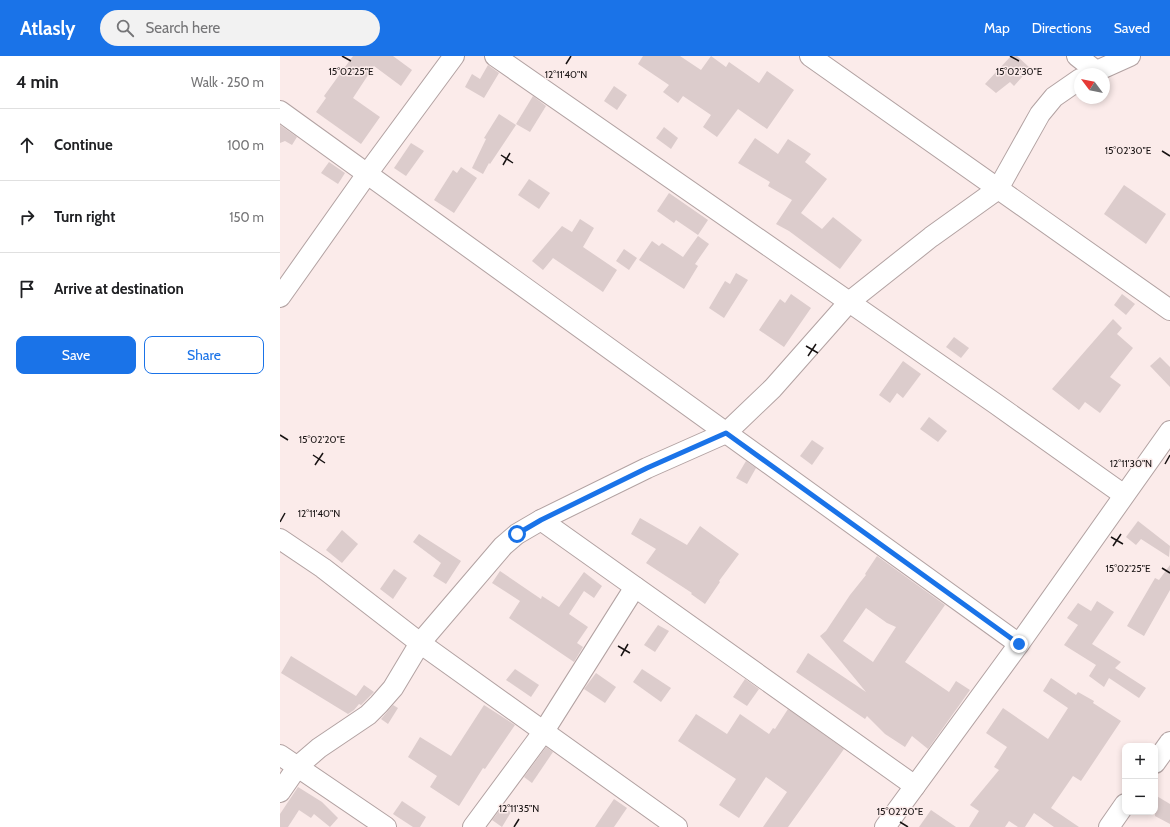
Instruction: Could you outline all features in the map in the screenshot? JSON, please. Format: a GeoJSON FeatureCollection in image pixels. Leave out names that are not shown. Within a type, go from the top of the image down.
{"type":"FeatureCollection","features":[{"type":"Feature","properties":{"kind":"street"},"geometry":{"type":"LineString","coordinates":[[280,297],[367,174],[454,56]]}},
{"type":"Feature","properties":{"kind":"street"},"geometry":{"type":"LineString","coordinates":[[495,56],[1124,494]]}},
{"type":"Feature","properties":{"kind":"street"},"geometry":{"type":"LineString","coordinates":[[810,56],[1170,310]]}},
{"type":"Feature","properties":{"kind":"street"},"geometry":{"type":"LineString","coordinates":[[1077,56],[1085,68]]}},
{"type":"Feature","properties":{"kind":"street"},"geometry":{"type":"LineString","coordinates":[[1104,68],[1130,56]]}},
{"type":"Feature","properties":{"kind":"street"},"geometry":{"type":"LineString","coordinates":[[280,792],[298,766],[319,748],[368,715],[379,704],[393,688],[420,643],[503,546],[517,534],[541,520],[647,468],[726,433],[773,388],[849,302],[908,254],[998,190],[1040,114],[1054,97],[1074,84]]}},
{"type":"Feature","properties":{"kind":"street"},"geometry":{"type":"LineString","coordinates":[[280,111],[1019,644]]}},
{"type":"Feature","properties":{"kind":"street"},"geometry":{"type":"LineString","coordinates":[[884,827],[1019,644],[1170,431]]}},
{"type":"Feature","properties":{"kind":"street"},"geometry":{"type":"LineString","coordinates":[[541,520],[915,786]]}},
{"type":"Feature","properties":{"kind":"street"},"geometry":{"type":"LineString","coordinates":[[280,539],[323,568],[420,643],[677,827]]}},
{"type":"Feature","properties":{"kind":"street"},"geometry":{"type":"LineString","coordinates":[[473,827],[544,731],[635,587]]}},
{"type":"Feature","properties":{"kind":"street"},"geometry":{"type":"LineString","coordinates":[[1158,758],[1170,742]]}},
{"type":"Feature","properties":{"kind":"street"},"geometry":{"type":"LineString","coordinates":[[280,755],[386,827]]}},
{"type":"Feature","properties":{"kind":"street"},"geometry":{"type":"LineString","coordinates":[[1109,827],[1122,808]]}},
{"type":"Feature","properties":{"kind":"building"},"geometry":{"type":"Polygon","coordinates":[[[353,56],[393,56],[412,70],[401,86],[374,66],[353,98],[380,117],[361,144],[316,112],[326,98],[324,96],[353,56]]]}},
{"type":"Feature","properties":{"kind":"building"},"geometry":{"type":"Polygon","coordinates":[[[643,56],[680,56],[701,70],[711,56],[726,67],[729,62],[759,83],[767,71],[794,90],[767,129],[738,109],[717,137],[703,127],[711,115],[683,96],[678,103],[663,92],[669,85],[638,64],[643,56]]]}},
{"type":"Feature","properties":{"kind":"building"},"geometry":{"type":"Polygon","coordinates":[[[1011,56],[1017,56],[1030,68],[1014,86],[1010,82],[996,93],[985,84],[1011,56]]]}},
{"type":"Feature","properties":{"kind":"building"},"geometry":{"type":"Polygon","coordinates":[[[488,65],[499,73],[484,98],[465,87],[472,74],[480,79],[488,65]]]}},
{"type":"Feature","properties":{"kind":"building"},"geometry":{"type":"Polygon","coordinates":[[[614,86],[627,95],[617,110],[604,101],[614,86]]]}},
{"type":"Feature","properties":{"kind":"building"},"geometry":{"type":"Polygon","coordinates":[[[533,96],[546,106],[530,132],[516,124],[533,96]]]}},
{"type":"Feature","properties":{"kind":"building"},"geometry":{"type":"Polygon","coordinates":[[[499,114],[516,125],[483,174],[472,168],[486,139],[484,138],[499,114]]]}},
{"type":"Feature","properties":{"kind":"building"},"geometry":{"type":"Polygon","coordinates":[[[280,125],[297,137],[292,145],[285,141],[280,143],[280,125]]]}},
{"type":"Feature","properties":{"kind":"building"},"geometry":{"type":"Polygon","coordinates":[[[664,127],[678,138],[671,149],[656,138],[664,127]]]}},
{"type":"Feature","properties":{"kind":"building"},"geometry":{"type":"Polygon","coordinates":[[[755,138],[778,154],[788,139],[811,154],[805,162],[827,179],[801,213],[822,229],[833,217],[862,240],[840,269],[789,231],[776,224],[792,200],[768,186],[770,182],[738,163],[755,138]]]}},
{"type":"Feature","properties":{"kind":"building"},"geometry":{"type":"Polygon","coordinates":[[[411,143],[424,151],[406,176],[394,168],[411,143]]]}},
{"type":"Feature","properties":{"kind":"building"},"geometry":{"type":"Polygon","coordinates":[[[329,162],[345,173],[338,184],[321,173],[329,162]]]}},
{"type":"Feature","properties":{"kind":"building"},"geometry":{"type":"Polygon","coordinates":[[[461,167],[477,178],[454,213],[434,200],[453,170],[457,173],[461,167]]]}},
{"type":"Feature","properties":{"kind":"building"},"geometry":{"type":"Polygon","coordinates":[[[529,179],[550,193],[539,209],[518,195],[529,179]]]}},
{"type":"Feature","properties":{"kind":"building"},"geometry":{"type":"Polygon","coordinates":[[[1124,185],[1166,214],[1146,244],[1104,214],[1124,185]]]}},
{"type":"Feature","properties":{"kind":"building"},"geometry":{"type":"Polygon","coordinates":[[[669,193],[708,220],[698,235],[676,220],[674,223],[657,211],[669,193]]]}},
{"type":"Feature","properties":{"kind":"building"},"geometry":{"type":"Polygon","coordinates":[[[580,219],[594,228],[583,247],[617,270],[603,292],[553,258],[543,270],[532,261],[562,226],[572,232],[580,219]]]}},
{"type":"Feature","properties":{"kind":"building"},"geometry":{"type":"Polygon","coordinates":[[[698,236],[709,244],[695,264],[698,266],[684,289],[639,260],[652,241],[659,246],[662,243],[683,257],[698,236]]]}},
{"type":"Feature","properties":{"kind":"building"},"geometry":{"type":"Polygon","coordinates":[[[624,249],[637,258],[629,270],[616,261],[624,249]]]}},
{"type":"Feature","properties":{"kind":"building"},"geometry":{"type":"Polygon","coordinates":[[[736,273],[748,280],[724,318],[709,308],[725,281],[730,284],[736,273]]]}},
{"type":"Feature","properties":{"kind":"building"},"geometry":{"type":"Polygon","coordinates":[[[791,294],[811,308],[784,347],[759,330],[780,299],[785,303],[791,294]]]}},
{"type":"Feature","properties":{"kind":"building"},"geometry":{"type":"Polygon","coordinates":[[[1122,294],[1135,304],[1126,315],[1114,305],[1122,294]]]}},
{"type":"Feature","properties":{"kind":"building"},"geometry":{"type":"Polygon","coordinates":[[[1113,319],[1122,328],[1117,334],[1133,348],[1110,377],[1121,385],[1100,413],[1085,402],[1079,410],[1052,389],[1113,319]]]}},
{"type":"Feature","properties":{"kind":"building"},"geometry":{"type":"Polygon","coordinates":[[[954,337],[969,348],[961,358],[946,347],[954,337]]]}},
{"type":"Feature","properties":{"kind":"building"},"geometry":{"type":"Polygon","coordinates":[[[1160,357],[1170,367],[1170,387],[1150,366],[1160,357]]]}},
{"type":"Feature","properties":{"kind":"building"},"geometry":{"type":"Polygon","coordinates":[[[903,361],[921,374],[903,398],[897,393],[890,403],[879,395],[903,361]]]}},
{"type":"Feature","properties":{"kind":"building"},"geometry":{"type":"Polygon","coordinates":[[[929,417],[947,431],[938,442],[920,429],[929,417]]]}},
{"type":"Feature","properties":{"kind":"building"},"geometry":{"type":"Polygon","coordinates":[[[812,440],[824,448],[812,465],[800,456],[812,440]]]}},
{"type":"Feature","properties":{"kind":"building"},"geometry":{"type":"Polygon","coordinates":[[[746,461],[756,468],[747,484],[736,478],[746,461]]]}},
{"type":"Feature","properties":{"kind":"building"},"geometry":{"type":"Polygon","coordinates":[[[640,518],[687,545],[700,526],[739,554],[719,581],[720,582],[705,604],[691,594],[692,593],[646,563],[656,549],[631,534],[640,518]]]}},
{"type":"Feature","properties":{"kind":"building"},"geometry":{"type":"Polygon","coordinates":[[[1138,521],[1170,546],[1169,557],[1141,539],[1136,545],[1126,537],[1138,521]]]}},
{"type":"Feature","properties":{"kind":"building"},"geometry":{"type":"Polygon","coordinates":[[[342,530],[358,544],[342,563],[326,550],[342,530]]]}},
{"type":"Feature","properties":{"kind":"building"},"geometry":{"type":"Polygon","coordinates":[[[419,534],[461,561],[446,584],[433,576],[441,563],[413,542],[419,534]]]}},
{"type":"Feature","properties":{"kind":"building"},"geometry":{"type":"Polygon","coordinates":[[[877,556],[945,605],[905,662],[949,692],[956,681],[970,690],[928,749],[912,736],[905,747],[885,734],[867,716],[865,719],[796,672],[808,653],[866,692],[820,636],[826,631],[850,595],[866,575],[865,574],[877,556]],[[866,608],[843,641],[873,662],[896,627],[887,623],[866,608]]]}},
{"type":"Feature","properties":{"kind":"building"},"geometry":{"type":"Polygon","coordinates":[[[1170,565],[1170,590],[1144,636],[1127,626],[1155,578],[1159,580],[1170,565]]]}},
{"type":"Feature","properties":{"kind":"building"},"geometry":{"type":"Polygon","coordinates":[[[394,569],[407,578],[393,599],[380,589],[394,569]]]}},
{"type":"Feature","properties":{"kind":"building"},"geometry":{"type":"Polygon","coordinates":[[[500,571],[541,599],[542,596],[559,607],[584,572],[602,586],[594,598],[584,591],[569,614],[588,627],[577,643],[583,647],[574,662],[509,618],[520,601],[492,583],[500,571]]]}},
{"type":"Feature","properties":{"kind":"building"},"geometry":{"type":"Polygon","coordinates":[[[1097,601],[1114,612],[1092,644],[1121,662],[1115,668],[1146,688],[1139,698],[1109,678],[1104,687],[1089,676],[1096,665],[1064,645],[1078,625],[1067,618],[1078,603],[1091,611],[1097,601]]]}},
{"type":"Feature","properties":{"kind":"building"},"geometry":{"type":"Polygon","coordinates":[[[658,625],[669,631],[655,652],[644,645],[658,625]]]}},
{"type":"Feature","properties":{"kind":"building"},"geometry":{"type":"Polygon","coordinates":[[[291,656],[356,696],[364,685],[374,692],[361,705],[359,704],[348,714],[281,673],[291,656]]]}},
{"type":"Feature","properties":{"kind":"building"},"geometry":{"type":"Polygon","coordinates":[[[515,669],[539,685],[531,697],[506,680],[515,669]]]}},
{"type":"Feature","properties":{"kind":"building"},"geometry":{"type":"Polygon","coordinates":[[[642,669],[671,688],[661,702],[633,682],[642,669]]]}},
{"type":"Feature","properties":{"kind":"building"},"geometry":{"type":"Polygon","coordinates":[[[596,673],[616,687],[605,703],[584,689],[596,673]]]}},
{"type":"Feature","properties":{"kind":"building"},"geometry":{"type":"Polygon","coordinates":[[[1051,678],[1076,695],[1078,692],[1094,701],[1093,703],[1121,721],[1081,781],[1073,776],[1051,808],[1079,827],[1054,827],[1034,813],[1025,827],[1018,827],[1009,821],[1005,827],[969,827],[979,811],[970,805],[999,770],[994,767],[1007,747],[986,733],[1003,708],[1048,739],[1068,708],[1043,691],[1051,678]]]}},
{"type":"Feature","properties":{"kind":"building"},"geometry":{"type":"Polygon","coordinates":[[[745,679],[759,689],[747,706],[733,697],[745,679]]]}},
{"type":"Feature","properties":{"kind":"building"},"geometry":{"type":"Polygon","coordinates":[[[393,705],[398,708],[388,724],[381,719],[393,705]]]}},
{"type":"Feature","properties":{"kind":"building"},"geometry":{"type":"Polygon","coordinates":[[[484,705],[515,725],[485,769],[483,768],[459,806],[430,787],[437,776],[408,757],[420,737],[451,756],[484,705]]]}},
{"type":"Feature","properties":{"kind":"building"},"geometry":{"type":"Polygon","coordinates":[[[788,709],[844,749],[788,827],[763,827],[787,792],[766,777],[739,818],[719,805],[736,779],[678,741],[696,714],[727,734],[740,714],[769,734],[773,728],[775,729],[788,709]]]}},
{"type":"Feature","properties":{"kind":"building"},"geometry":{"type":"Polygon","coordinates":[[[546,747],[553,752],[532,783],[524,777],[546,747]]]}},
{"type":"Feature","properties":{"kind":"building"},"geometry":{"type":"Polygon","coordinates":[[[298,787],[322,802],[338,818],[330,827],[314,814],[311,818],[299,810],[288,827],[280,827],[280,814],[298,787]]]}},
{"type":"Feature","properties":{"kind":"building"},"geometry":{"type":"Polygon","coordinates":[[[1158,797],[1170,804],[1170,824],[1155,816],[1158,815],[1158,797]]]}},
{"type":"Feature","properties":{"kind":"building"},"geometry":{"type":"Polygon","coordinates":[[[614,799],[627,808],[614,827],[595,827],[614,799]]]}},
{"type":"Feature","properties":{"kind":"building"},"geometry":{"type":"Polygon","coordinates":[[[402,801],[426,817],[420,827],[413,827],[393,814],[402,801]]]}},
{"type":"Feature","properties":{"kind":"building"},"geometry":{"type":"Polygon","coordinates":[[[502,807],[511,812],[502,827],[492,820],[502,807]]]}},
{"type":"Feature","properties":{"kind":"building"},"geometry":{"type":"Polygon","coordinates":[[[931,810],[956,827],[919,827],[931,810]]]}},
{"type":"Feature","properties":{"kind":"route"},"geometry":{"type":"LineString","coordinates":[[517,534],[541,520],[647,468],[726,433],[1019,644]]}}]}
